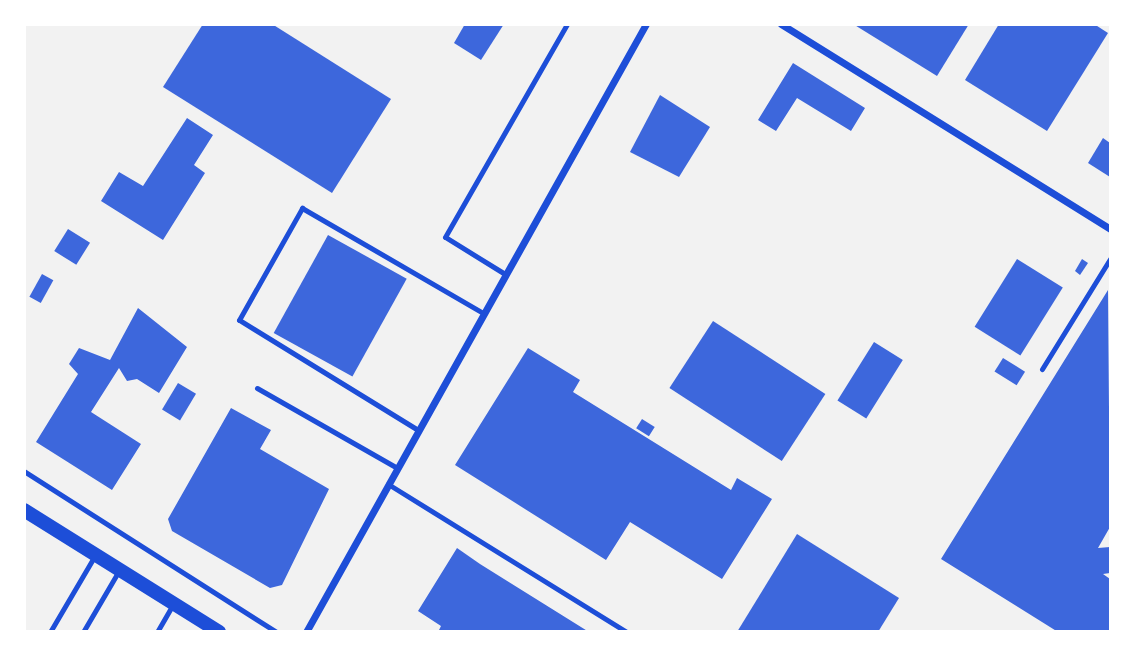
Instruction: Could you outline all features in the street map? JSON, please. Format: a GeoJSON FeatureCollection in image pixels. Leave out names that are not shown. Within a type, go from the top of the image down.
{"type":"FeatureCollection","features":[{"type":"Feature","properties":{"kind":"main road"},"geometry":{"type":"LineString","coordinates":[[24,510],[219,632]]}},
{"type":"Feature","properties":{"kind":"street"},"geometry":{"type":"LineString","coordinates":[[306,632],[646,24]]}},
{"type":"Feature","properties":{"kind":"street"},"geometry":{"type":"LineString","coordinates":[[781,24],[1111,229]]}},
{"type":"Feature","properties":{"kind":"lane"},"geometry":{"type":"LineString","coordinates":[[505,274],[445,237],[567,24]]}},
{"type":"Feature","properties":{"kind":"lane"},"geometry":{"type":"LineString","coordinates":[[418,430],[239,320],[302,208],[483,313]]}},
{"type":"Feature","properties":{"kind":"lane"},"geometry":{"type":"LineString","coordinates":[[1042,369],[1111,259]]}},
{"type":"Feature","properties":{"kind":"lane"},"geometry":{"type":"LineString","coordinates":[[257,388],[397,468]]}},
{"type":"Feature","properties":{"kind":"lane"},"geometry":{"type":"LineString","coordinates":[[388,484],[627,632]]}},
{"type":"Feature","properties":{"kind":"lane"},"geometry":{"type":"LineString","coordinates":[[50,632],[96,555]]}},
{"type":"Feature","properties":{"kind":"lane"},"geometry":{"type":"LineString","coordinates":[[83,632],[120,570]]}},
{"type":"Feature","properties":{"kind":"lane"},"geometry":{"type":"LineString","coordinates":[[157,632],[174,603]]}},
{"type":"Feature","properties":{"kind":"path"},"geometry":{"type":"LineString","coordinates":[[24,471],[277,632]]}},
{"type":"Feature","properties":{"kind":"building"},"geometry":{"type":"Polygon","coordinates":[[[203,24],[272,24],[391,99],[332,193],[163,87],[203,24]]]}},
{"type":"Feature","properties":{"kind":"building"},"geometry":{"type":"Polygon","coordinates":[[[465,24],[504,24],[481,60],[454,43],[465,24]]]}},
{"type":"Feature","properties":{"kind":"building"},"geometry":{"type":"Polygon","coordinates":[[[853,24],[969,24],[937,76],[853,24]]]}},
{"type":"Feature","properties":{"kind":"building"},"geometry":{"type":"Polygon","coordinates":[[[999,24],[1094,24],[1108,33],[1047,131],[965,80],[999,24]]]}},
{"type":"Feature","properties":{"kind":"building"},"geometry":{"type":"Polygon","coordinates":[[[793,63],[865,108],[851,131],[797,98],[776,131],[758,120],[793,63]]]}},
{"type":"Feature","properties":{"kind":"building"},"geometry":{"type":"Polygon","coordinates":[[[660,95],[710,127],[679,177],[630,152],[660,95]]]}},
{"type":"Feature","properties":{"kind":"building"},"geometry":{"type":"Polygon","coordinates":[[[187,118],[213,135],[194,165],[205,173],[163,240],[101,201],[119,172],[143,186],[187,118]]]}},
{"type":"Feature","properties":{"kind":"building"},"geometry":{"type":"Polygon","coordinates":[[[1103,138],[1110,143],[1110,177],[1088,163],[1103,138]]]}},
{"type":"Feature","properties":{"kind":"building"},"geometry":{"type":"Polygon","coordinates":[[[68,229],[90,243],[76,265],[54,251],[68,229]]]}},
{"type":"Feature","properties":{"kind":"building"},"geometry":{"type":"Polygon","coordinates":[[[328,235],[407,279],[352,377],[274,333],[328,235]]]}},
{"type":"Feature","properties":{"kind":"building"},"geometry":{"type":"Polygon","coordinates":[[[1017,259],[1063,288],[1020,355],[975,327],[1017,259]]]}},
{"type":"Feature","properties":{"kind":"building"},"geometry":{"type":"Polygon","coordinates":[[[1082,259],[1088,263],[1080,275],[1075,271],[1082,259]]]}},
{"type":"Feature","properties":{"kind":"building"},"geometry":{"type":"Polygon","coordinates":[[[42,274],[53,280],[41,303],[29,297],[42,274]]]}},
{"type":"Feature","properties":{"kind":"building"},"geometry":{"type":"Polygon","coordinates":[[[1108,290],[1110,527],[1098,548],[1110,547],[1110,573],[1103,574],[1110,579],[1110,632],[1058,632],[941,559],[1108,290]]]}},
{"type":"Feature","properties":{"kind":"building"},"geometry":{"type":"Polygon","coordinates":[[[138,308],[187,347],[159,393],[137,379],[127,381],[119,368],[91,412],[141,444],[112,490],[36,442],[78,374],[69,364],[79,348],[110,360],[138,308]]]}},
{"type":"Feature","properties":{"kind":"building"},"geometry":{"type":"Polygon","coordinates":[[[713,321],[825,394],[782,461],[669,388],[713,321]]]}},
{"type":"Feature","properties":{"kind":"building"},"geometry":{"type":"Polygon","coordinates":[[[874,342],[903,360],[866,419],[837,401],[874,342]]]}},
{"type":"Feature","properties":{"kind":"building"},"geometry":{"type":"Polygon","coordinates":[[[528,348],[580,380],[573,392],[731,490],[737,478],[772,499],[722,579],[630,522],[606,560],[455,465],[528,348]]]}},
{"type":"Feature","properties":{"kind":"building"},"geometry":{"type":"Polygon","coordinates":[[[1003,358],[1025,372],[1017,385],[995,372],[1003,358]]]}},
{"type":"Feature","properties":{"kind":"building"},"geometry":{"type":"Polygon","coordinates":[[[178,383],[196,394],[180,420],[162,410],[178,383]]]}},
{"type":"Feature","properties":{"kind":"building"},"geometry":{"type":"Polygon","coordinates":[[[231,408],[271,430],[260,449],[329,489],[282,585],[270,588],[172,531],[168,519],[231,408]]]}},
{"type":"Feature","properties":{"kind":"building"},"geometry":{"type":"Polygon","coordinates":[[[642,419],[655,427],[649,436],[636,428],[642,419]]]}},
{"type":"Feature","properties":{"kind":"building"},"geometry":{"type":"Polygon","coordinates":[[[797,534],[899,598],[878,632],[737,632],[797,534]]]}},
{"type":"Feature","properties":{"kind":"building"},"geometry":{"type":"Polygon","coordinates":[[[457,548],[589,632],[438,632],[441,626],[418,611],[457,548]]]}}]}
